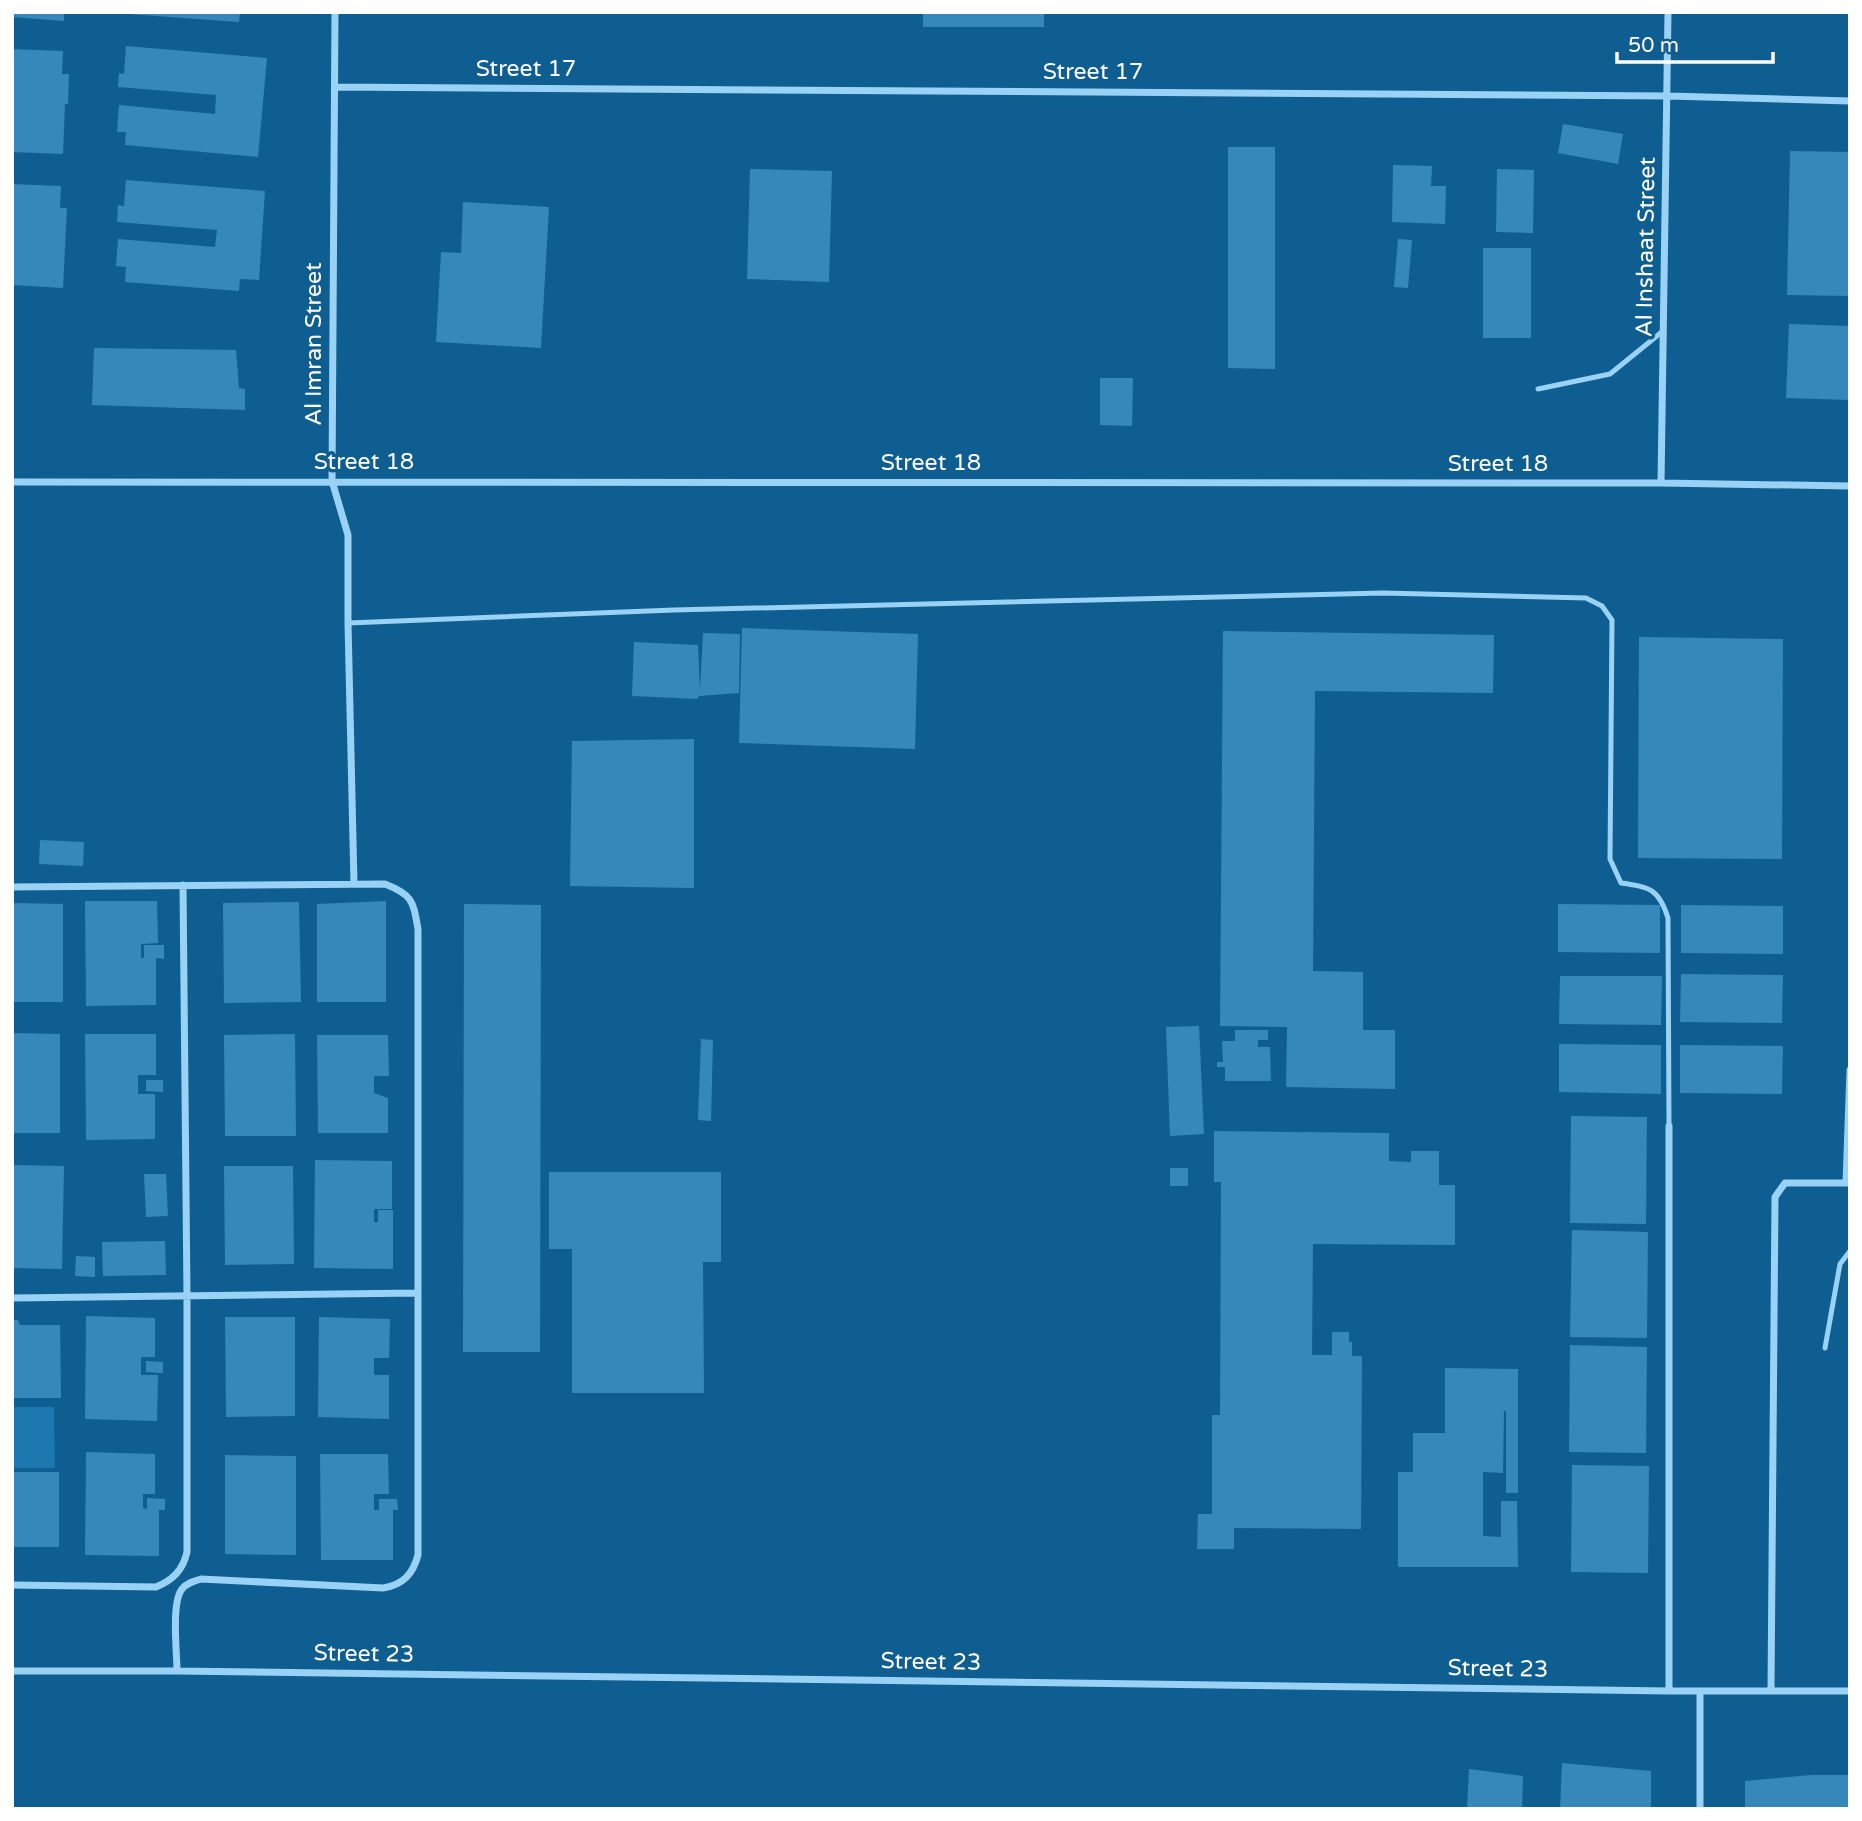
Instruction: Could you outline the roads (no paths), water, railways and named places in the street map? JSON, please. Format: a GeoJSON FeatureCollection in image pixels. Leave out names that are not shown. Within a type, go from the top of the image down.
{"type":"FeatureCollection","features":[{"type":"Feature","properties":{"kind":"street","name":"Al Imran Street"},"geometry":{"type":"LineString","coordinates":[[335,12],[332,481],[348,535],[355,884]]}},
{"type":"Feature","properties":{"kind":"street","name":"Al Inshaat Street"},"geometry":{"type":"LineString","coordinates":[[1661,483],[1668,12]]}},
{"type":"Feature","properties":{"kind":"street","name":"Street 17"},"geometry":{"type":"LineString","coordinates":[[335,87],[1668,96],[1850,101]]}},
{"type":"Feature","properties":{"kind":"street","name":"Street 18"},"geometry":{"type":"LineString","coordinates":[[12,482],[1661,483],[1850,486]]}},
{"type":"Feature","properties":{"kind":"street"},"geometry":{"type":"LineString","coordinates":[[12,887],[385,884],[400,890],[413,903],[418,929],[418,1555],[410,1574],[393,1586],[383,1588],[201,1578],[194,1581],[182,1589],[176,1604],[177,1671]]}},
{"type":"Feature","properties":{"kind":"street"},"geometry":{"type":"LineString","coordinates":[[12,1585],[156,1587],[171,1580],[182,1567],[187,1552],[183,886]]}},
{"type":"Feature","properties":{"kind":"street"},"geometry":{"type":"LineString","coordinates":[[1771,1690],[1775,1197],[1785,1183],[1848,1183],[1850,1070]]}},
{"type":"Feature","properties":{"kind":"street"},"geometry":{"type":"LineString","coordinates":[[1669,1126],[1669,1691]]}},
{"type":"Feature","properties":{"kind":"street"},"geometry":{"type":"LineString","coordinates":[[12,1298],[418,1293]]}},
{"type":"Feature","properties":{"kind":"street","name":"Street 23"},"geometry":{"type":"LineString","coordinates":[[12,1671],[1850,1691]]}},
{"type":"Feature","properties":{"kind":"street"},"geometry":{"type":"LineString","coordinates":[[1700,1691],[1700,1809]]}},
{"type":"Feature","properties":{"kind":"lane"},"geometry":{"type":"LineString","coordinates":[[1538,389],[1610,374],[1663,331]]}},
{"type":"Feature","properties":{"kind":"lane"},"geometry":{"type":"LineString","coordinates":[[348,623],[674,610],[1383,593],[1586,598],[1602,606],[1612,620],[1610,859],[1621,883],[1648,887],[1663,902],[1668,918],[1669,1126]]}},
{"type":"Feature","properties":{"kind":"lane"},"geometry":{"type":"LineString","coordinates":[[1825,1348],[1840,1264],[1850,1251]]}}]}
